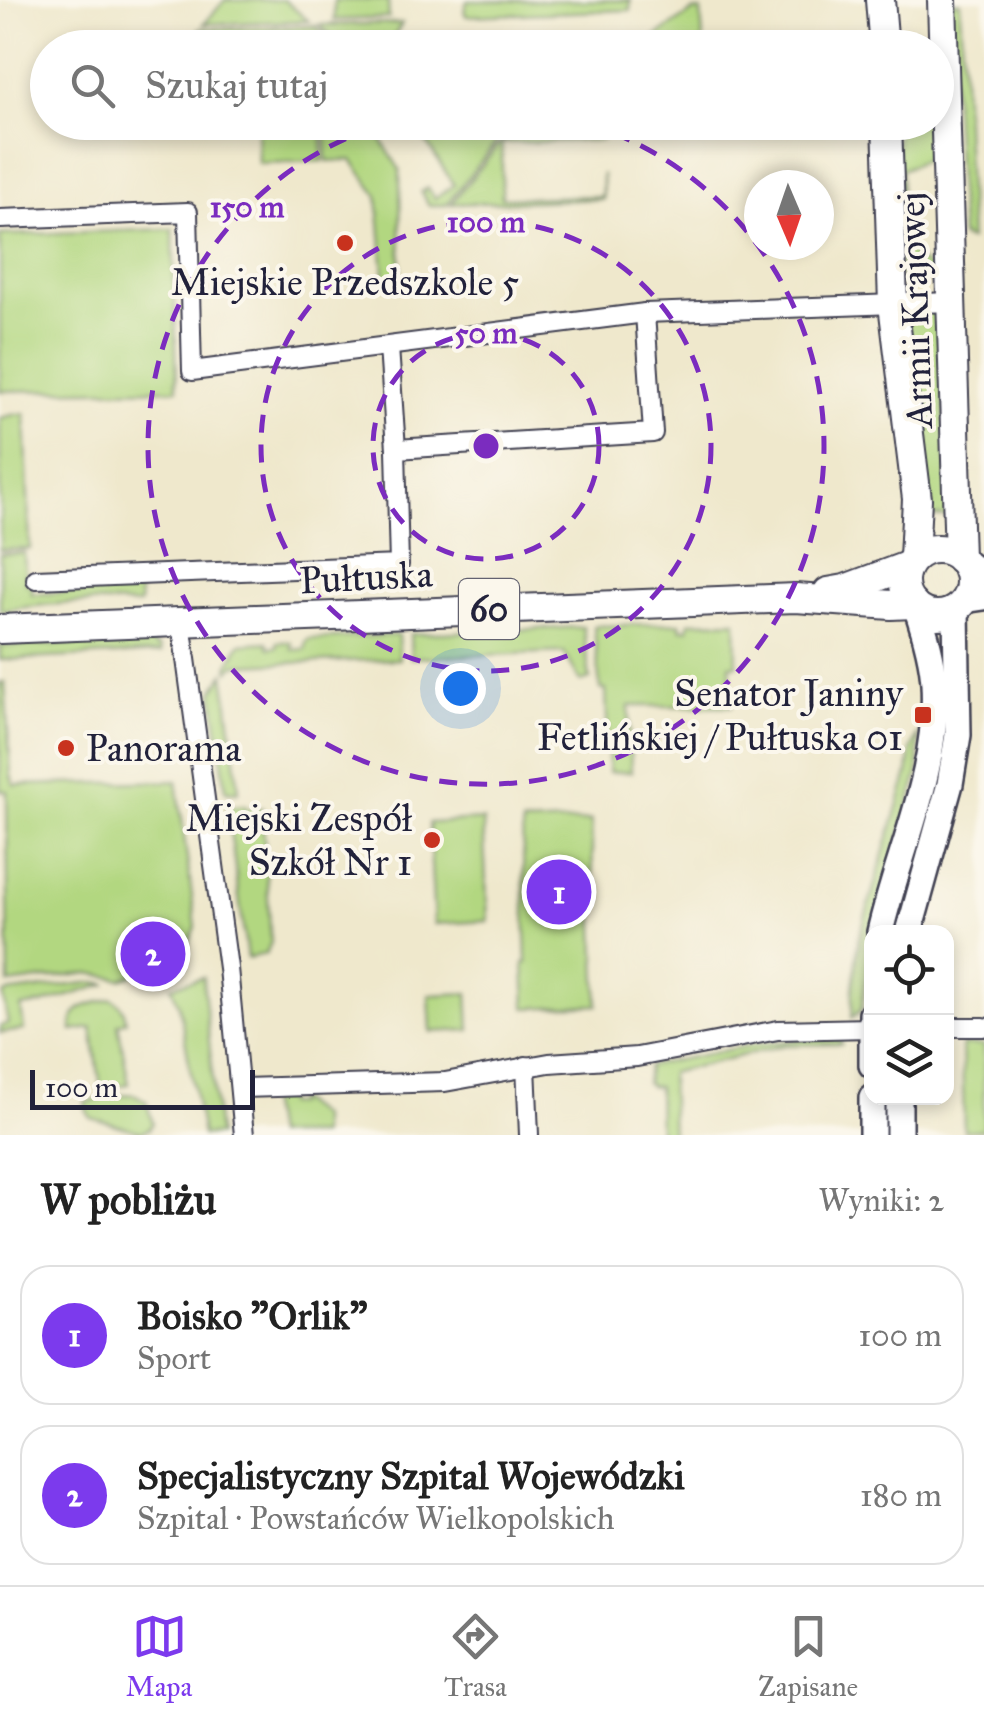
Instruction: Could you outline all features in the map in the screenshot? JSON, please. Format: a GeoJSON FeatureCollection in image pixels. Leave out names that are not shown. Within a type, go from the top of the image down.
{"type":"FeatureCollection","features":[{"type":"Feature","properties":{"kind":"main road"},"geometry":{"type":"LineString","coordinates":[[880,0],[882,30]]}},
{"type":"Feature","properties":{"kind":"main road","name":"Armii Krajowej"},"geometry":{"type":"LineString","coordinates":[[941,30],[942,0]]}},
{"type":"Feature","properties":{"kind":"main road","name":"Armii Krajowej"},"geometry":{"type":"LineString","coordinates":[[888,140],[894,304],[917,499],[911,562]]}},
{"type":"Feature","properties":{"kind":"main road","name":"Armii Krajowej"},"geometry":{"type":"LineString","coordinates":[[947,140],[951,302],[969,564]]}},
{"type":"Feature","properties":{"kind":"main road"},"geometry":{"type":"LineString","coordinates":[[882,925],[926,775],[933,735],[934,682],[927,642],[905,590],[904,574],[911,562],[936,549],[969,564],[970,585],[958,736],[950,784],[911,925]]}},
{"type":"Feature","properties":{"kind":"main road","name":"Pułtuska"},"geometry":{"type":"LineString","coordinates":[[796,598],[845,590],[911,562]]}},
{"type":"Feature","properties":{"kind":"main road","name":"Pułtuska"},"geometry":{"type":"LineString","coordinates":[[0,629],[796,598],[915,606]]}},
{"type":"Feature","properties":{"kind":"main road"},"geometry":{"type":"LineString","coordinates":[[915,606],[940,614],[968,602]]}},
{"type":"Feature","properties":{"kind":"main road"},"geometry":{"type":"LineString","coordinates":[[872,1105],[872,1135]]}},
{"type":"Feature","properties":{"kind":"main road"},"geometry":{"type":"LineString","coordinates":[[898,1105],[899,1135]]}},
{"type":"Feature","properties":{"kind":"street"},"geometry":{"type":"LineString","coordinates":[[0,219],[188,212],[192,371],[645,313],[951,302]]}},
{"type":"Feature","properties":{"kind":"street"},"geometry":{"type":"LineString","coordinates":[[396,449],[652,433],[645,313]]}},
{"type":"Feature","properties":{"kind":"street"},"geometry":{"type":"LineString","coordinates":[[36,579],[398,565],[389,348]]}},
{"type":"Feature","properties":{"kind":"street"},"geometry":{"type":"LineString","coordinates":[[181,622],[228,968],[245,1129]]}},
{"type":"Feature","properties":{"kind":"street"},"geometry":{"type":"LineString","coordinates":[[954,1027],[984,1027]]}},
{"type":"Feature","properties":{"kind":"street"},"geometry":{"type":"LineString","coordinates":[[240,1088],[422,1084],[526,1066],[637,1056],[778,1030],[864,1028]]}},
{"type":"Feature","properties":{"kind":"street"},"geometry":{"type":"LineString","coordinates":[[526,1066],[529,1135]]}},
{"type":"Feature","properties":{"kind":"green space"},"geometry":{"type":"Polygon","coordinates":[[[225,0],[284,0],[309,21],[204,24],[225,0]]]}},
{"type":"Feature","properties":{"kind":"green space"},"geometry":{"type":"Polygon","coordinates":[[[334,0],[388,0],[389,18],[334,20],[334,0]]]}},
{"type":"Feature","properties":{"kind":"green space"},"geometry":{"type":"Polygon","coordinates":[[[630,0],[630,10],[466,16],[464,11],[467,1],[630,0]]]}},
{"type":"Feature","properties":{"kind":"green space"},"geometry":{"type":"Polygon","coordinates":[[[948,2],[960,2],[970,240],[961,237],[954,30],[950,30],[948,2]]]}},
{"type":"Feature","properties":{"kind":"green space"},"geometry":{"type":"Polygon","coordinates":[[[694,11],[701,11],[702,30],[666,30],[694,11]]]}},
{"type":"Feature","properties":{"kind":"green space"},"geometry":{"type":"Polygon","coordinates":[[[402,23],[398,30],[325,30],[319,25],[402,23]]]}},
{"type":"Feature","properties":{"kind":"green space"},"geometry":{"type":"Polygon","coordinates":[[[315,26],[320,30],[199,30],[315,26]]]}},
{"type":"Feature","properties":{"kind":"green space"},"geometry":{"type":"Polygon","coordinates":[[[257,140],[322,140],[323,161],[258,163],[257,140]]]}},
{"type":"Feature","properties":{"kind":"green space"},"geometry":{"type":"Polygon","coordinates":[[[326,140],[381,140],[400,170],[401,286],[385,287],[378,196],[352,160],[327,161],[326,140]]]}},
{"type":"Feature","properties":{"kind":"green space"},"geometry":{"type":"Polygon","coordinates":[[[425,140],[498,140],[446,205],[429,205],[421,192],[428,188],[435,198],[454,185],[425,140]]]}},
{"type":"Feature","properties":{"kind":"green space"},"geometry":{"type":"Polygon","coordinates":[[[602,140],[502,143],[502,198],[602,196],[602,173],[603,199],[451,204],[500,143],[602,140]]]}},
{"type":"Feature","properties":{"kind":"green space"},"geometry":{"type":"Polygon","coordinates":[[[897,140],[934,140],[935,155],[901,170],[904,247],[940,274],[941,279],[901,275],[897,140]]]}},
{"type":"Feature","properties":{"kind":"green space"},"geometry":{"type":"Polygon","coordinates":[[[173,229],[177,389],[0,391],[0,235],[173,229]]]}},
{"type":"Feature","properties":{"kind":"green space"},"geometry":{"type":"Polygon","coordinates":[[[939,310],[950,516],[925,517],[906,312],[939,310]]]}},
{"type":"Feature","properties":{"kind":"green space"},"geometry":{"type":"Polygon","coordinates":[[[25,414],[30,549],[0,550],[0,418],[25,414]]]}},
{"type":"Feature","properties":{"kind":"green space"},"geometry":{"type":"Polygon","coordinates":[[[24,553],[26,584],[32,584],[32,594],[139,590],[140,603],[68,603],[0,611],[0,554],[24,553]]]}},
{"type":"Feature","properties":{"kind":"green space"},"geometry":{"type":"Polygon","coordinates":[[[736,621],[737,665],[730,665],[732,706],[629,706],[631,772],[609,772],[606,690],[600,689],[594,626],[680,623],[681,629],[688,629],[689,622],[736,621]]]}},
{"type":"Feature","properties":{"kind":"green space"},"geometry":{"type":"Polygon","coordinates":[[[583,627],[590,679],[581,682],[564,652],[411,658],[410,634],[583,627]]]}},
{"type":"Feature","properties":{"kind":"green space"},"geometry":{"type":"Polygon","coordinates":[[[398,635],[399,659],[235,665],[229,671],[228,666],[240,644],[267,642],[269,648],[277,647],[277,642],[291,642],[292,650],[305,649],[310,639],[398,635]]]}},
{"type":"Feature","properties":{"kind":"green space"},"geometry":{"type":"Polygon","coordinates":[[[144,641],[161,653],[0,660],[0,646],[144,641]]]}},
{"type":"Feature","properties":{"kind":"green space"},"geometry":{"type":"Polygon","coordinates":[[[224,673],[237,792],[226,791],[213,692],[224,673]]]}},
{"type":"Feature","properties":{"kind":"green space"},"geometry":{"type":"Polygon","coordinates":[[[5,682],[14,785],[177,781],[196,927],[178,960],[121,979],[89,973],[9,984],[7,791],[0,791],[0,683],[5,682]]]}},
{"type":"Feature","properties":{"kind":"green space"},"geometry":{"type":"Polygon","coordinates":[[[918,734],[919,771],[874,925],[864,925],[864,994],[862,1009],[852,1018],[859,938],[908,773],[918,734]]]}},
{"type":"Feature","properties":{"kind":"green space"},"geometry":{"type":"Polygon","coordinates":[[[245,805],[246,809],[262,808],[271,942],[266,954],[247,958],[227,807],[245,805]]]}},
{"type":"Feature","properties":{"kind":"green space"},"geometry":{"type":"Polygon","coordinates":[[[483,820],[488,921],[434,924],[429,823],[483,820]]]}},
{"type":"Feature","properties":{"kind":"green space"},"geometry":{"type":"Polygon","coordinates":[[[591,821],[598,1005],[526,1008],[522,824],[591,821]]]}},
{"type":"Feature","properties":{"kind":"green space"},"geometry":{"type":"Polygon","coordinates":[[[203,977],[218,1135],[202,1135],[179,1005],[171,986],[203,977]]]}},
{"type":"Feature","properties":{"kind":"green space"},"geometry":{"type":"Polygon","coordinates":[[[95,982],[107,984],[21,1007],[24,1030],[0,1033],[0,1026],[8,1024],[3,996],[6,993],[95,982]]]}},
{"type":"Feature","properties":{"kind":"green space"},"geometry":{"type":"Polygon","coordinates":[[[468,993],[470,1030],[431,1032],[429,995],[468,993]]]}},
{"type":"Feature","properties":{"kind":"green space"},"geometry":{"type":"Polygon","coordinates":[[[112,999],[121,1006],[126,1021],[118,1024],[129,1084],[101,1088],[92,1028],[72,1031],[72,1022],[83,1007],[112,999]]]}},
{"type":"Feature","properties":{"kind":"green space"},"geometry":{"type":"Polygon","coordinates":[[[809,1038],[839,1038],[842,1044],[785,1045],[670,1073],[672,1135],[659,1135],[658,1087],[646,1083],[648,1066],[809,1038]]]}},
{"type":"Feature","properties":{"kind":"green space"},"geometry":{"type":"Polygon","coordinates":[[[962,1045],[984,1045],[984,1130],[964,1131],[962,1045]]]}},
{"type":"Feature","properties":{"kind":"green space"},"geometry":{"type":"Polygon","coordinates":[[[128,1094],[146,1101],[153,1123],[149,1129],[141,1132],[91,1118],[87,1112],[85,1102],[128,1094]]]}},
{"type":"Feature","properties":{"kind":"green space"},"geometry":{"type":"Polygon","coordinates":[[[286,1097],[286,1104],[296,1104],[296,1099],[320,1117],[320,1135],[274,1135],[268,1099],[286,1097]]]}},
{"type":"Feature","properties":{"kind":"place","name":"Miejskie Przedszkole 5"},"geometry":{"type":"Point","coordinates":[345,243]}},
{"type":"Feature","properties":{"kind":"place","name":"Senator Janiny Fetlińskiej / Pułtuska 01"},"geometry":{"type":"Point","coordinates":[923,715]}},
{"type":"Feature","properties":{"kind":"place","name":"Panorama"},"geometry":{"type":"Point","coordinates":[66,748]}},
{"type":"Feature","properties":{"kind":"place","name":"Miejski Zespół Szkół Nr 1"},"geometry":{"type":"Point","coordinates":[432,840]}},
{"type":"Feature","properties":{"kind":"place","name":"Boisko \"Orlik\""},"geometry":{"type":"Point","coordinates":[559,892]}},
{"type":"Feature","properties":{"kind":"place","name":"Specjalistyczny Szpital Wojewódzki"},"geometry":{"type":"Point","coordinates":[153,954]}}]}
